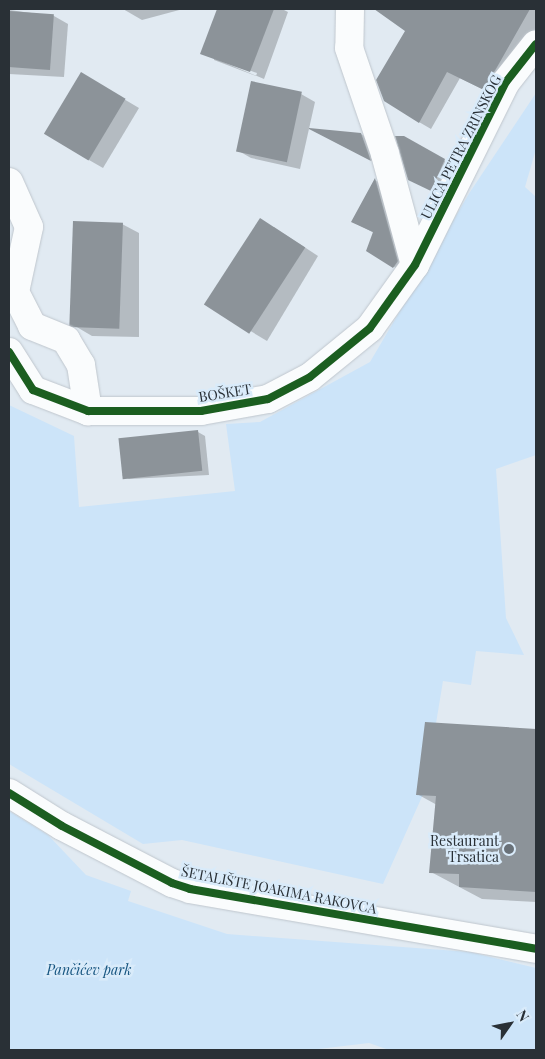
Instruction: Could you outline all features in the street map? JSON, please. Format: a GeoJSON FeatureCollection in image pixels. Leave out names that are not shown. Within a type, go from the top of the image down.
{"type":"FeatureCollection","features":[{"type":"Feature","properties":{"kind":"street"},"geometry":{"type":"LineString","coordinates":[[350,9],[349,48],[385,154],[415,266]]}},
{"type":"Feature","properties":{"kind":"street","name":"ULICA PETRA ZRINSKOG"},"geometry":{"type":"LineString","coordinates":[[415,266],[506,82],[536,44]]}},
{"type":"Feature","properties":{"kind":"street"},"geometry":{"type":"LineString","coordinates":[[9,182],[29,227],[15,292],[32,326],[66,340],[81,365],[88,411]]}},
{"type":"Feature","properties":{"kind":"street","name":"BOŠKET"},"geometry":{"type":"LineString","coordinates":[[9,352],[33,390],[88,411],[201,411],[268,399],[310,377],[370,328],[415,266]]}},
{"type":"Feature","properties":{"kind":"street","name":"ŠETALIŠTE JOAKIMA RAKOVCA"},"geometry":{"type":"LineString","coordinates":[[9,793],[71,830],[172,883],[190,888],[536,949]]}},
{"type":"Feature","properties":{"kind":"green space"},"geometry":{"type":"Polygon","coordinates":[[[536,93],[536,149],[525,187],[536,197],[536,455],[496,469],[506,618],[524,655],[476,651],[471,685],[443,681],[425,790],[383,884],[182,840],[143,844],[9,764],[9,405],[74,436],[79,507],[235,491],[226,424],[260,422],[370,362],[470,192],[536,93]]]}},
{"type":"Feature","properties":{"kind":"green space","name":"Pančićev park"},"geometry":{"type":"Polygon","coordinates":[[[9,811],[48,835],[86,875],[131,891],[128,901],[227,934],[470,952],[536,968],[536,1050],[389,1050],[369,1043],[310,1050],[9,1050],[9,811]]]}},
{"type":"Feature","properties":{"kind":"building"},"geometry":{"type":"Polygon","coordinates":[[[217,9],[274,9],[250,72],[200,54],[217,9]]]}},
{"type":"Feature","properties":{"kind":"building"},"geometry":{"type":"Polygon","coordinates":[[[374,9],[530,9],[484,90],[447,72],[419,123],[384,101],[376,80],[405,31],[374,9]]]}},
{"type":"Feature","properties":{"kind":"building"},"geometry":{"type":"Polygon","coordinates":[[[9,11],[54,14],[50,70],[9,67],[9,11]]]}},
{"type":"Feature","properties":{"kind":"building"},"geometry":{"type":"Polygon","coordinates":[[[81,72],[126,99],[88,160],[44,134],[81,72]]]}},
{"type":"Feature","properties":{"kind":"building"},"geometry":{"type":"Polygon","coordinates":[[[251,81],[302,92],[287,162],[236,151],[251,81]]]}},
{"type":"Feature","properties":{"kind":"building"},"geometry":{"type":"Polygon","coordinates":[[[309,129],[361,133],[371,161],[309,129]]]}},
{"type":"Feature","properties":{"kind":"building"},"geometry":{"type":"Polygon","coordinates":[[[395,136],[404,136],[445,159],[431,191],[408,180],[395,136]]]}},
{"type":"Feature","properties":{"kind":"building"},"geometry":{"type":"Polygon","coordinates":[[[375,178],[398,261],[393,268],[366,251],[373,232],[351,222],[375,178]]]}},
{"type":"Feature","properties":{"kind":"building"},"geometry":{"type":"Polygon","coordinates":[[[260,218],[305,247],[249,334],[204,304],[260,218]]]}},
{"type":"Feature","properties":{"kind":"building"},"geometry":{"type":"Polygon","coordinates":[[[73,221],[123,223],[119,329],[69,327],[73,221]]]}},
{"type":"Feature","properties":{"kind":"building"},"geometry":{"type":"Polygon","coordinates":[[[198,430],[202,471],[123,479],[118,438],[198,430]]]}},
{"type":"Feature","properties":{"kind":"building"},"geometry":{"type":"Polygon","coordinates":[[[425,722],[536,729],[536,892],[459,887],[459,874],[429,873],[436,796],[416,795],[425,722]]]}},
{"type":"Feature","properties":{"kind":"cycle path"},"geometry":{"type":"LineString","coordinates":[[9,352],[33,390],[88,411],[201,411],[268,399],[310,377],[370,328],[415,265],[506,82],[536,44]]}},
{"type":"Feature","properties":{"kind":"cycle path"},"geometry":{"type":"LineString","coordinates":[[9,793],[62,826],[172,883],[190,889],[536,949]]}},
{"type":"Feature","properties":{"kind":"place","name":"Restaurant Trsatica"},"geometry":{"type":"Point","coordinates":[509,849]}}]}
